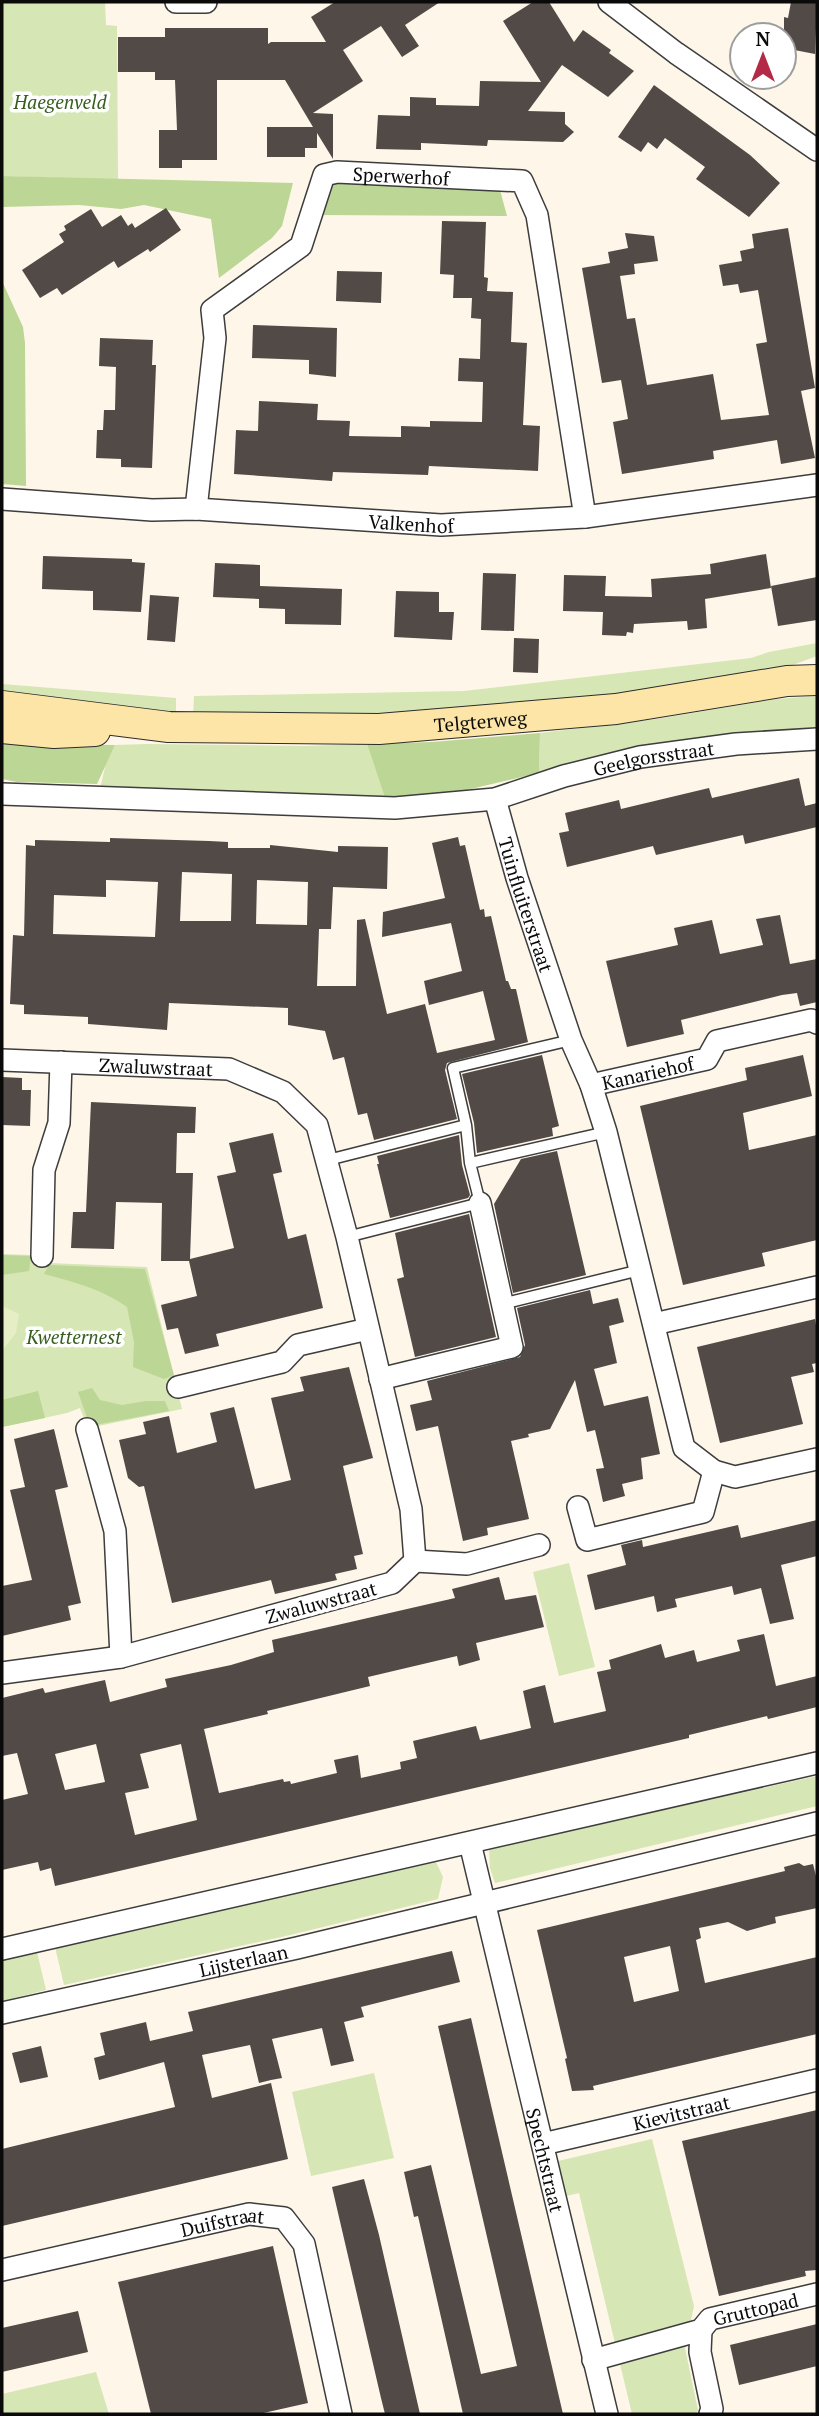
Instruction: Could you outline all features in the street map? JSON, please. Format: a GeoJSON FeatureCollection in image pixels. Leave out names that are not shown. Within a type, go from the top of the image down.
{"type":"FeatureCollection","features":[{"type":"Feature","properties":{"kind":"street"},"geometry":{"type":"LineString","coordinates":[[176,2],[206,2]]}},
{"type":"Feature","properties":{"kind":"street"},"geometry":{"type":"LineString","coordinates":[[609,2],[676,53],[817,150]]}},
{"type":"Feature","properties":{"kind":"street","name":"Sperwerhof"},"geometry":{"type":"LineString","coordinates":[[196,509],[215,338],[212,310],[301,246],[324,175],[337,172],[522,181],[537,215],[585,517]]}},
{"type":"Feature","properties":{"kind":"street","name":"Valkenhof"},"geometry":{"type":"LineString","coordinates":[[2,499],[152,510],[196,509],[441,525],[585,517],[817,485]]}},
{"type":"Feature","properties":{"kind":"street","name":"Telgterweg"},"geometry":{"type":"LineString","coordinates":[[787,681],[817,671]]}},
{"type":"Feature","properties":{"kind":"street","name":"Telgterweg"},"geometry":{"type":"LineString","coordinates":[[2,727],[54,733],[169,727],[379,729],[616,709],[787,681],[817,680]]}},
{"type":"Feature","properties":{"kind":"street","name":"Telgterweg"},"geometry":{"type":"LineString","coordinates":[[2,706],[169,727]]}},
{"type":"Feature","properties":{"kind":"street","name":"Geelgorsstraat"},"geometry":{"type":"LineString","coordinates":[[495,799],[564,776],[640,757],[736,744],[817,739]]}},
{"type":"Feature","properties":{"kind":"street"},"geometry":{"type":"LineString","coordinates":[[2,794],[382,808],[495,799]]}},
{"type":"Feature","properties":{"kind":"street","name":"Tuinfluiterstraat"},"geometry":{"type":"LineString","coordinates":[[495,799],[517,878],[606,1132],[684,1448],[714,1471]]}},
{"type":"Feature","properties":{"kind":"street","name":"Kanariehof"},"geometry":{"type":"LineString","coordinates":[[591,1085],[707,1059],[717,1041],[811,1020],[817,1023]]}},
{"type":"Feature","properties":{"kind":"street","name":"Zwaluwstraat"},"geometry":{"type":"LineString","coordinates":[[2,1060],[229,1069],[283,1092],[317,1125],[347,1237],[411,1509],[415,1562],[392,1583],[121,1657],[2,1673]]}},
{"type":"Feature","properties":{"kind":"street"},"geometry":{"type":"LineString","coordinates":[[42,1256],[44,1170],[59,1123],[61,1062]]}},
{"type":"Feature","properties":{"kind":"street"},"geometry":{"type":"LineString","coordinates":[[380,1379],[512,1347],[480,1203]]}},
{"type":"Feature","properties":{"kind":"street"},"geometry":{"type":"LineString","coordinates":[[653,1324],[817,1287]]}},
{"type":"Feature","properties":{"kind":"street"},"geometry":{"type":"LineString","coordinates":[[177,1387],[282,1362],[298,1345],[368,1329]]}},
{"type":"Feature","properties":{"kind":"street"},"geometry":{"type":"LineString","coordinates":[[87,1429],[114,1531],[121,1657]]}},
{"type":"Feature","properties":{"kind":"street"},"geometry":{"type":"LineString","coordinates":[[578,1507],[587,1540],[703,1512],[714,1471],[735,1476],[817,1459]]}},
{"type":"Feature","properties":{"kind":"street"},"geometry":{"type":"LineString","coordinates":[[415,1562],[467,1564],[539,1545]]}},
{"type":"Feature","properties":{"kind":"street"},"geometry":{"type":"LineString","coordinates":[[2,1949],[817,1763]]}},
{"type":"Feature","properties":{"kind":"street","name":"Lijsterlaan"},"geometry":{"type":"LineString","coordinates":[[2,2013],[484,1904],[817,1823]]}},
{"type":"Feature","properties":{"kind":"street"},"geometry":{"type":"LineString","coordinates":[[470,1843],[484,1904]]}},
{"type":"Feature","properties":{"kind":"street","name":"Spechtstraat"},"geometry":{"type":"LineString","coordinates":[[484,1904],[607,2414]]}},
{"type":"Feature","properties":{"kind":"street","name":"Kievitstraat"},"geometry":{"type":"LineString","coordinates":[[543,2144],[817,2080]]}},
{"type":"Feature","properties":{"kind":"street","name":"Duifstraat"},"geometry":{"type":"LineString","coordinates":[[2,2270],[249,2214],[284,2218],[304,2244],[341,2414]]}},
{"type":"Feature","properties":{"kind":"street","name":"Gruttopad"},"geometry":{"type":"LineString","coordinates":[[593,2360],[701,2330],[710,2319],[817,2294]]}},
{"type":"Feature","properties":{"kind":"street","name":"Gruttopad"},"geometry":{"type":"LineString","coordinates":[[701,2330],[700,2352],[712,2409],[710,2414]]}},
{"type":"Feature","properties":{"kind":"lane"},"geometry":{"type":"LineString","coordinates":[[347,1237],[480,1203],[453,1068],[572,1040]]}},
{"type":"Feature","properties":{"kind":"lane"},"geometry":{"type":"LineString","coordinates":[[328,1160],[466,1125]]}},
{"type":"Feature","properties":{"kind":"lane"},"geometry":{"type":"LineString","coordinates":[[470,1163],[606,1132]]}},
{"type":"Feature","properties":{"kind":"lane"},"geometry":{"type":"LineString","coordinates":[[502,1304],[640,1270]]}},
{"type":"Feature","properties":{"kind":"green space","name":"Haegenveld"},"geometry":{"type":"Polygon","coordinates":[[[2,2],[105,2],[106,25],[117,26],[118,180],[2,176],[2,2]]]}},
{"type":"Feature","properties":{"kind":"green space"},"geometry":{"type":"Polygon","coordinates":[[[2,176],[293,183],[282,226],[272,238],[219,278],[211,219],[144,205],[121,209],[79,205],[2,207],[2,176]]]}},
{"type":"Feature","properties":{"kind":"green space"},"geometry":{"type":"Polygon","coordinates":[[[322,182],[500,190],[507,216],[316,215],[322,182]]]}},
{"type":"Feature","properties":{"kind":"green space"},"geometry":{"type":"Polygon","coordinates":[[[2,281],[23,327],[25,343],[26,486],[2,484],[2,281]]]}},
{"type":"Feature","properties":{"kind":"green space"},"geometry":{"type":"Polygon","coordinates":[[[817,643],[817,656],[774,672],[593,697],[348,717],[193,716],[194,696],[464,691],[751,658],[817,643]]]}},
{"type":"Feature","properties":{"kind":"green space"},"geometry":{"type":"Polygon","coordinates":[[[2,684],[176,698],[176,715],[2,693],[2,684]]]}},
{"type":"Feature","properties":{"kind":"green space"},"geometry":{"type":"Polygon","coordinates":[[[817,696],[817,727],[677,745],[539,773],[540,733],[656,719],[776,699],[817,696]]]}},
{"type":"Feature","properties":{"kind":"green space"},"geometry":{"type":"Polygon","coordinates":[[[540,733],[539,773],[445,795],[385,798],[367,744],[432,742],[540,733]]]}},
{"type":"Feature","properties":{"kind":"green space"},"geometry":{"type":"Polygon","coordinates":[[[2,740],[31,744],[115,745],[97,784],[17,782],[2,779],[2,740]]]}},
{"type":"Feature","properties":{"kind":"green space"},"geometry":{"type":"Polygon","coordinates":[[[367,744],[385,798],[100,789],[106,763],[115,745],[367,744]]]}},
{"type":"Feature","properties":{"kind":"green space","name":"Kwetternest"},"geometry":{"type":"Polygon","coordinates":[[[2,1254],[31,1255],[49,1263],[147,1267],[182,1409],[88,1428],[80,1408],[2,1427],[2,1254]]]}},
{"type":"Feature","properties":{"kind":"green space"},"geometry":{"type":"Polygon","coordinates":[[[2,1255],[31,1256],[29,1271],[2,1275],[2,1255]]]}},
{"type":"Feature","properties":{"kind":"green space"},"geometry":{"type":"Polygon","coordinates":[[[49,1265],[145,1269],[174,1375],[164,1379],[133,1367],[134,1342],[127,1307],[98,1291],[44,1274],[49,1265]]]}},
{"type":"Feature","properties":{"kind":"green space"},"geometry":{"type":"Polygon","coordinates":[[[2,1306],[19,1314],[16,1333],[2,1351],[2,1306]]]}},
{"type":"Feature","properties":{"kind":"green space"},"geometry":{"type":"Polygon","coordinates":[[[92,1388],[100,1400],[122,1405],[165,1401],[169,1411],[90,1426],[78,1392],[92,1388]]]}},
{"type":"Feature","properties":{"kind":"green space"},"geometry":{"type":"Polygon","coordinates":[[[38,1391],[45,1418],[2,1427],[2,1400],[38,1391]]]}},
{"type":"Feature","properties":{"kind":"green space"},"geometry":{"type":"Polygon","coordinates":[[[569,1563],[595,1667],[559,1676],[533,1572],[569,1563]]]}},
{"type":"Feature","properties":{"kind":"green space"},"geometry":{"type":"Polygon","coordinates":[[[817,1776],[817,1806],[495,1883],[490,1868],[489,1849],[817,1776]]]}},
{"type":"Feature","properties":{"kind":"green space"},"geometry":{"type":"Polygon","coordinates":[[[436,1862],[443,1877],[438,1899],[64,1985],[55,1947],[414,1863],[436,1862]]]}},
{"type":"Feature","properties":{"kind":"green space"},"geometry":{"type":"Polygon","coordinates":[[[37,1952],[46,1990],[2,2001],[2,1960],[37,1952]]]}},
{"type":"Feature","properties":{"kind":"green space"},"geometry":{"type":"Polygon","coordinates":[[[374,2073],[394,2158],[311,2176],[292,2092],[374,2073]]]}},
{"type":"Feature","properties":{"kind":"green space"},"geometry":{"type":"Polygon","coordinates":[[[652,2139],[694,2306],[685,2348],[698,2410],[696,2414],[632,2414],[579,2193],[562,2197],[554,2162],[652,2139]]]}},
{"type":"Feature","properties":{"kind":"green space"},"geometry":{"type":"Polygon","coordinates":[[[96,2372],[109,2414],[2,2414],[2,2394],[96,2372]]]}},
{"type":"Feature","properties":{"kind":"building"},"geometry":{"type":"Polygon","coordinates":[[[335,2],[440,2],[405,25],[419,46],[402,57],[381,26],[343,50],[363,81],[313,113],[333,114],[333,159],[317,133],[317,148],[305,148],[305,157],[267,157],[267,127],[313,127],[285,80],[217,80],[217,160],[182,160],[182,168],[159,168],[159,130],[177,130],[175,80],[155,80],[155,72],[118,72],[118,37],[165,37],[165,28],[268,28],[268,44],[326,42],[311,17],[335,2]]]}},
{"type":"Feature","properties":{"kind":"building"},"geometry":{"type":"Polygon","coordinates":[[[533,2],[549,2],[574,42],[583,30],[634,71],[608,97],[562,65],[528,111],[565,112],[565,124],[574,132],[563,142],[488,140],[487,146],[421,143],[421,150],[376,149],[378,115],[410,116],[410,97],[436,98],[436,105],[479,106],[480,81],[541,82],[503,21],[533,2]]]}},
{"type":"Feature","properties":{"kind":"building"},"geometry":{"type":"Polygon","coordinates":[[[791,2],[817,2],[815,54],[798,51],[798,21],[784,21],[784,17],[788,18],[791,2]]]}},
{"type":"Feature","properties":{"kind":"building"},"geometry":{"type":"Polygon","coordinates":[[[654,85],[750,155],[780,183],[749,217],[696,179],[705,167],[665,138],[657,149],[648,142],[641,152],[618,137],[654,85]]]}},
{"type":"Feature","properties":{"kind":"building"},"geometry":{"type":"Polygon","coordinates":[[[166,208],[181,230],[150,252],[148,249],[118,268],[114,261],[62,295],[57,288],[40,298],[22,270],[64,242],[59,234],[66,230],[64,226],[91,209],[102,227],[121,215],[128,226],[132,223],[135,228],[166,208]]]}},
{"type":"Feature","properties":{"kind":"building"},"geometry":{"type":"Polygon","coordinates":[[[442,221],[486,222],[484,277],[488,278],[487,291],[513,292],[511,342],[527,343],[523,425],[540,426],[538,471],[429,466],[428,475],[333,472],[332,481],[234,474],[236,430],[258,431],[259,401],[318,404],[317,420],[350,421],[349,436],[401,437],[401,426],[430,427],[430,421],[482,422],[483,382],[458,381],[459,358],[480,359],[481,319],[471,318],[472,298],[453,298],[454,275],[440,274],[442,221]]]}},
{"type":"Feature","properties":{"kind":"building"},"geometry":{"type":"Polygon","coordinates":[[[788,228],[815,388],[801,391],[815,458],[781,464],[777,440],[713,451],[714,459],[622,474],[613,422],[628,419],[621,380],[602,383],[582,268],[610,263],[608,252],[628,248],[625,233],[654,236],[658,261],[634,264],[635,274],[620,276],[627,319],[635,318],[647,385],[713,374],[721,420],[769,415],[756,344],[767,342],[758,290],[740,293],[738,284],[723,286],[719,265],[742,261],[740,251],[754,248],[752,234],[788,228]]]}},
{"type":"Feature","properties":{"kind":"building"},"geometry":{"type":"Polygon","coordinates":[[[337,271],[382,272],[381,303],[336,301],[337,271]]]}},
{"type":"Feature","properties":{"kind":"building"},"geometry":{"type":"Polygon","coordinates":[[[253,325],[337,328],[336,377],[309,374],[309,360],[252,358],[253,325]]]}},
{"type":"Feature","properties":{"kind":"building"},"geometry":{"type":"Polygon","coordinates":[[[100,338],[153,340],[152,365],[156,365],[152,468],[121,467],[121,459],[96,458],[97,430],[103,430],[104,410],[115,410],[116,367],[99,366],[100,338]]]}},
{"type":"Feature","properties":{"kind":"building"},"geometry":{"type":"Polygon","coordinates":[[[766,554],[771,588],[705,599],[707,628],[688,630],[687,621],[634,624],[633,633],[627,632],[626,636],[602,635],[603,612],[563,611],[564,575],[606,576],[605,596],[652,597],[651,579],[711,574],[710,564],[766,554]]]}},
{"type":"Feature","properties":{"kind":"building"},"geometry":{"type":"Polygon","coordinates":[[[43,556],[132,559],[132,562],[145,563],[141,612],[93,610],[93,591],[42,589],[43,556]]]}},
{"type":"Feature","properties":{"kind":"building"},"geometry":{"type":"Polygon","coordinates":[[[215,563],[260,565],[260,586],[342,589],[341,625],[285,624],[285,609],[259,608],[259,599],[213,597],[215,563]]]}},
{"type":"Feature","properties":{"kind":"building"},"geometry":{"type":"Polygon","coordinates":[[[483,573],[516,574],[514,631],[481,630],[483,573]]]}},
{"type":"Feature","properties":{"kind":"building"},"geometry":{"type":"Polygon","coordinates":[[[817,577],[817,620],[778,626],[771,586],[817,577]]]}},
{"type":"Feature","properties":{"kind":"building"},"geometry":{"type":"Polygon","coordinates":[[[396,591],[439,592],[439,612],[454,612],[452,640],[394,637],[396,591]]]}},
{"type":"Feature","properties":{"kind":"building"},"geometry":{"type":"Polygon","coordinates":[[[150,595],[179,597],[175,642],[147,640],[150,595]]]}},
{"type":"Feature","properties":{"kind":"building"},"geometry":{"type":"Polygon","coordinates":[[[514,638],[539,639],[538,673],[513,672],[514,638]]]}},
{"type":"Feature","properties":{"kind":"building"},"geometry":{"type":"Polygon","coordinates":[[[799,778],[805,806],[817,803],[817,827],[745,844],[743,835],[656,855],[653,846],[567,867],[559,833],[569,831],[565,813],[619,800],[621,809],[709,788],[712,798],[799,778]]]}},
{"type":"Feature","properties":{"kind":"building"},"geometry":{"type":"Polygon","coordinates":[[[458,837],[460,846],[465,845],[480,910],[484,909],[485,917],[491,916],[506,981],[511,989],[516,989],[528,1042],[447,1063],[445,1070],[457,1119],[374,1140],[367,1113],[358,1115],[344,1057],[333,1060],[325,1031],[288,1025],[288,1008],[169,1003],[167,1030],[88,1024],[88,1017],[24,1014],[24,1005],[10,1004],[13,935],[24,936],[26,845],[35,846],[35,840],[110,842],[110,838],[209,841],[228,842],[228,848],[270,848],[270,845],[338,852],[338,846],[388,847],[387,889],[333,887],[331,929],[319,929],[317,986],[356,986],[357,920],[365,919],[387,1014],[425,1004],[437,1053],[495,1040],[483,991],[429,1005],[424,981],[462,971],[451,923],[382,937],[383,912],[445,898],[432,843],[458,837]],[[182,872],[180,921],[231,921],[232,874],[182,872]],[[106,880],[106,897],[54,895],[53,934],[155,937],[158,882],[106,880]],[[257,880],[256,924],[307,925],[308,882],[257,880]]]}},
{"type":"Feature","properties":{"kind":"building"},"geometry":{"type":"Polygon","coordinates":[[[780,915],[790,964],[817,959],[817,1002],[800,1006],[797,993],[782,995],[681,1020],[684,1034],[627,1047],[606,961],[678,945],[674,928],[712,920],[720,954],[763,945],[756,919],[780,915]]]}},
{"type":"Feature","properties":{"kind":"building"},"geometry":{"type":"Polygon","coordinates":[[[542,1055],[559,1126],[552,1128],[553,1136],[477,1153],[474,1123],[462,1074],[542,1055]]]}},
{"type":"Feature","properties":{"kind":"building"},"geometry":{"type":"Polygon","coordinates":[[[803,1055],[812,1096],[743,1113],[749,1150],[817,1135],[817,1240],[762,1253],[765,1266],[683,1285],[640,1106],[747,1080],[745,1068],[803,1055]]]}},
{"type":"Feature","properties":{"kind":"building"},"geometry":{"type":"Polygon","coordinates":[[[2,1077],[22,1078],[22,1090],[31,1090],[30,1126],[2,1125],[2,1077]]]}},
{"type":"Feature","properties":{"kind":"building"},"geometry":{"type":"Polygon","coordinates":[[[91,1102],[196,1107],[195,1133],[177,1133],[176,1173],[193,1173],[190,1259],[234,1248],[217,1176],[236,1172],[229,1143],[273,1133],[282,1172],[273,1174],[288,1239],[306,1234],[323,1308],[216,1334],[219,1346],[185,1354],[178,1328],[167,1330],[161,1305],[197,1296],[189,1261],[161,1261],[162,1203],[116,1202],[114,1249],[71,1248],[73,1212],[86,1212],[91,1102]]]}},
{"type":"Feature","properties":{"kind":"building"},"geometry":{"type":"Polygon","coordinates":[[[459,1135],[462,1165],[470,1195],[468,1198],[390,1218],[377,1156],[459,1135]]]}},
{"type":"Feature","properties":{"kind":"building"},"geometry":{"type":"Polygon","coordinates":[[[557,1151],[586,1275],[513,1293],[494,1204],[521,1159],[557,1151]]]}},
{"type":"Feature","properties":{"kind":"building"},"geometry":{"type":"Polygon","coordinates":[[[469,1214],[496,1337],[415,1357],[397,1279],[404,1277],[395,1233],[469,1214]]]}},
{"type":"Feature","properties":{"kind":"building"},"geometry":{"type":"Polygon","coordinates":[[[590,1290],[593,1304],[618,1298],[624,1322],[609,1326],[617,1363],[594,1369],[604,1406],[648,1396],[660,1454],[641,1458],[643,1479],[622,1484],[625,1496],[603,1502],[596,1469],[604,1468],[595,1430],[587,1432],[575,1380],[550,1429],[511,1441],[529,1519],[487,1528],[488,1535],[463,1541],[438,1426],[416,1431],[410,1405],[432,1400],[427,1381],[520,1357],[525,1345],[517,1308],[590,1290]]]}},
{"type":"Feature","properties":{"kind":"building"},"geometry":{"type":"Polygon","coordinates":[[[815,1319],[817,1363],[812,1364],[814,1372],[791,1377],[803,1424],[720,1443],[697,1347],[815,1319]]]}},
{"type":"Feature","properties":{"kind":"building"},"geometry":{"type":"Polygon","coordinates":[[[349,1367],[373,1458],[343,1466],[363,1554],[354,1556],[357,1569],[335,1574],[337,1580],[275,1594],[271,1580],[172,1603],[144,1486],[139,1487],[128,1478],[119,1440],[146,1434],[143,1422],[169,1416],[177,1453],[217,1442],[210,1413],[234,1407],[255,1489],[291,1480],[271,1398],[304,1391],[300,1377],[349,1367]]]}},
{"type":"Feature","properties":{"kind":"building"},"geometry":{"type":"Polygon","coordinates":[[[54,1429],[68,1487],[55,1490],[81,1603],[68,1606],[71,1620],[2,1636],[2,1586],[32,1580],[10,1490],[25,1487],[14,1439],[54,1429]]]}},
{"type":"Feature","properties":{"kind":"building"},"geometry":{"type":"Polygon","coordinates":[[[817,1520],[817,1556],[781,1565],[794,1619],[770,1624],[761,1588],[734,1595],[732,1586],[675,1599],[677,1607],[657,1612],[654,1596],[595,1610],[587,1575],[626,1565],[621,1545],[642,1540],[643,1547],[738,1525],[741,1538],[817,1520]]]}},
{"type":"Feature","properties":{"kind":"building"},"geometry":{"type":"Polygon","coordinates":[[[499,1577],[505,1600],[536,1595],[544,1627],[476,1643],[480,1660],[459,1666],[457,1656],[368,1677],[370,1686],[204,1729],[219,1793],[283,1779],[291,1784],[337,1773],[334,1760],[358,1755],[361,1778],[401,1769],[400,1762],[417,1758],[413,1741],[476,1726],[480,1740],[531,1728],[523,1691],[545,1685],[554,1723],[606,1711],[597,1672],[611,1669],[609,1660],[661,1644],[665,1658],[694,1650],[697,1662],[740,1651],[737,1640],[764,1634],[776,1686],[817,1676],[817,1707],[768,1719],[767,1716],[689,1735],[689,1738],[55,1886],[51,1868],[40,1871],[38,1862],[2,1870],[2,1800],[28,1794],[17,1753],[2,1756],[2,1698],[43,1688],[45,1693],[105,1680],[110,1702],[167,1687],[165,1679],[231,1665],[274,1652],[272,1640],[455,1598],[452,1589],[499,1577]],[[96,1744],[55,1754],[65,1790],[105,1782],[96,1744]],[[181,1744],[140,1754],[149,1788],[125,1793],[135,1835],[197,1820],[181,1744]]]}},
{"type":"Feature","properties":{"kind":"building"},"geometry":{"type":"Polygon","coordinates":[[[799,1863],[804,1866],[813,1864],[817,1880],[817,1908],[775,1917],[776,1923],[747,1931],[728,1922],[699,1928],[701,1938],[696,1940],[705,1983],[817,1957],[817,2034],[593,2086],[594,2090],[572,2091],[565,2059],[567,2058],[537,1930],[785,1871],[784,1867],[799,1863]],[[670,1946],[624,1957],[634,2002],[679,1991],[670,1946]]]}},
{"type":"Feature","properties":{"kind":"building"},"geometry":{"type":"Polygon","coordinates":[[[452,1951],[460,1982],[361,2007],[364,2017],[344,2022],[354,2061],[331,2066],[322,2028],[272,2039],[282,2078],[259,2083],[250,2045],[202,2055],[212,2098],[271,2083],[288,2159],[2,2226],[2,2149],[175,2107],[164,2062],[99,2080],[94,2058],[105,2055],[100,2033],[146,2022],[150,2041],[193,2031],[188,2012],[452,1951]]]}},
{"type":"Feature","properties":{"kind":"building"},"geometry":{"type":"Polygon","coordinates":[[[471,2018],[563,2414],[463,2414],[418,2216],[414,2217],[404,2172],[431,2165],[481,2374],[517,2366],[438,2026],[471,2018]]]}},
{"type":"Feature","properties":{"kind":"building"},"geometry":{"type":"Polygon","coordinates":[[[41,2046],[48,2077],[20,2083],[12,2053],[41,2046]]]}},
{"type":"Feature","properties":{"kind":"building"},"geometry":{"type":"Polygon","coordinates":[[[817,2110],[817,2270],[805,2271],[806,2276],[719,2296],[682,2141],[817,2110]]]}},
{"type":"Feature","properties":{"kind":"building"},"geometry":{"type":"Polygon","coordinates":[[[364,2179],[420,2414],[385,2414],[381,2398],[332,2187],[364,2179]]]}},
{"type":"Feature","properties":{"kind":"building"},"geometry":{"type":"Polygon","coordinates":[[[273,2246],[308,2403],[259,2414],[151,2414],[118,2282],[273,2246]]]}},
{"type":"Feature","properties":{"kind":"building"},"geometry":{"type":"Polygon","coordinates":[[[78,2311],[88,2352],[2,2372],[2,2328],[78,2311]]]}},
{"type":"Feature","properties":{"kind":"building"},"geometry":{"type":"Polygon","coordinates":[[[817,2324],[817,2366],[739,2385],[730,2345],[817,2324]]]}}]}
